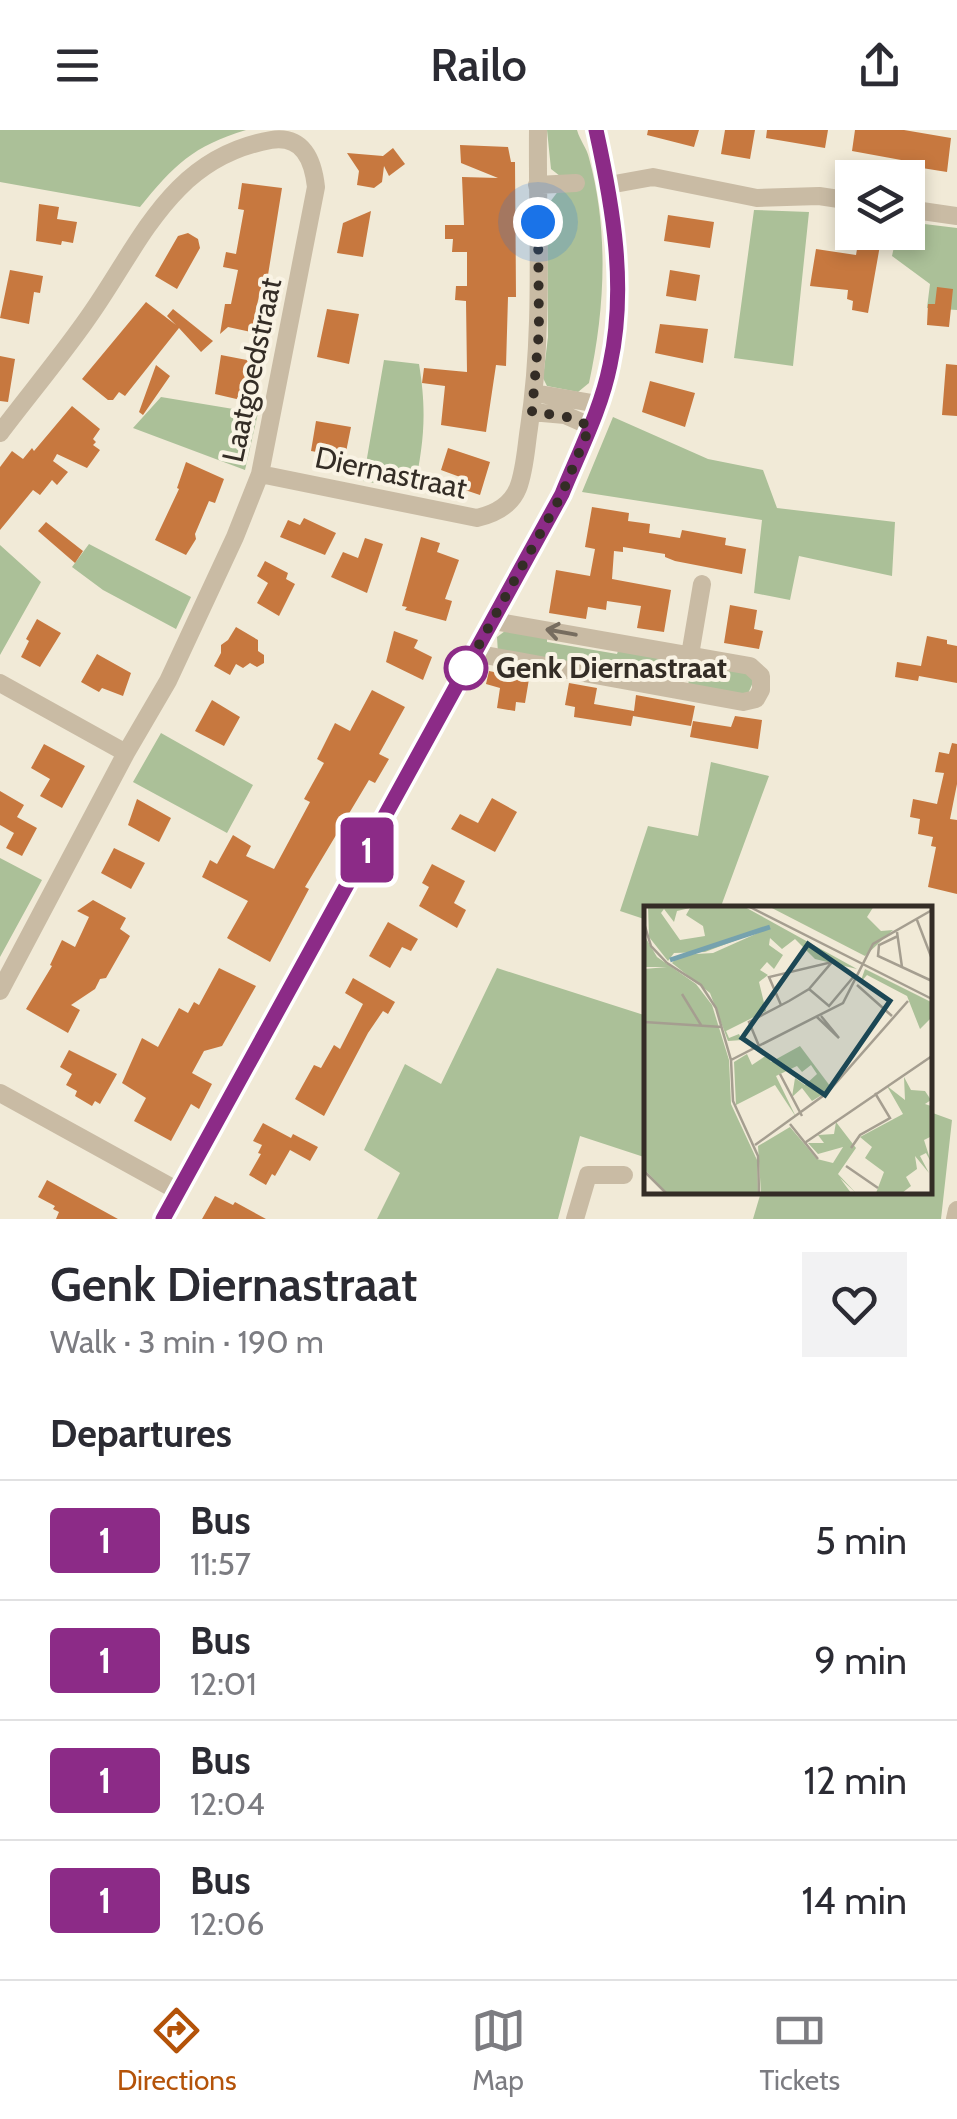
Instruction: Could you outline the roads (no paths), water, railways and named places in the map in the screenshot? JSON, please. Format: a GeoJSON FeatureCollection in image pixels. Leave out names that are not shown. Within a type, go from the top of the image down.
{"type":"FeatureCollection","features":[{"type":"Feature","properties":{"kind":"street"},"geometry":{"type":"LineString","coordinates":[[533,402],[539,331],[538,130]]}},
{"type":"Feature","properties":{"kind":"street"},"geometry":{"type":"LineString","coordinates":[[163,1219],[562,494],[590,426],[610,365],[617,317],[617,244],[596,130]]}},
{"type":"Feature","properties":{"kind":"street","name":"Laatgoedstraat"},"geometry":{"type":"LineString","coordinates":[[0,432],[87,320],[167,198],[192,173],[246,144],[282,138],[307,152],[314,166],[316,187],[260,474],[235,538],[168,681],[0,991]]}},
{"type":"Feature","properties":{"kind":"street"},"geometry":{"type":"LineString","coordinates":[[608,185],[653,177],[757,198],[835,198]]}},
{"type":"Feature","properties":{"kind":"street"},"geometry":{"type":"LineString","coordinates":[[538,185],[576,183]]}},
{"type":"Feature","properties":{"kind":"street"},"geometry":{"type":"LineString","coordinates":[[925,211],[957,216]]}},
{"type":"Feature","properties":{"kind":"street"},"geometry":{"type":"LineString","coordinates":[[533,402],[598,404]]}},
{"type":"Feature","properties":{"kind":"street"},"geometry":{"type":"LineString","coordinates":[[533,402],[590,426]]}},
{"type":"Feature","properties":{"kind":"street","name":"Diernastraat"},"geometry":{"type":"LineString","coordinates":[[260,474],[477,518],[494,514],[518,489],[533,402]]}},
{"type":"Feature","properties":{"kind":"street"},"geometry":{"type":"LineString","coordinates":[[690,655],[702,584]]}},
{"type":"Feature","properties":{"kind":"street"},"geometry":{"type":"LineString","coordinates":[[474,653],[743,702],[756,700],[761,690],[761,676],[750,666],[493,620]]}},
{"type":"Feature","properties":{"kind":"street"},"geometry":{"type":"LineString","coordinates":[[0,683],[126,753]]}},
{"type":"Feature","properties":{"kind":"street"},"geometry":{"type":"LineString","coordinates":[[0,1092],[178,1191]]}},
{"type":"Feature","properties":{"kind":"street"},"geometry":{"type":"LineString","coordinates":[[575,1219],[588,1175],[624,1176]]}},
{"type":"Feature","properties":{"kind":"street"},"geometry":{"type":"LineString","coordinates":[[955,1219],[957,1210]]}},
{"type":"Feature","properties":{"kind":"place","name":"Genk Diernastraat"},"geometry":{"type":"Point","coordinates":[466,668]}}]}
